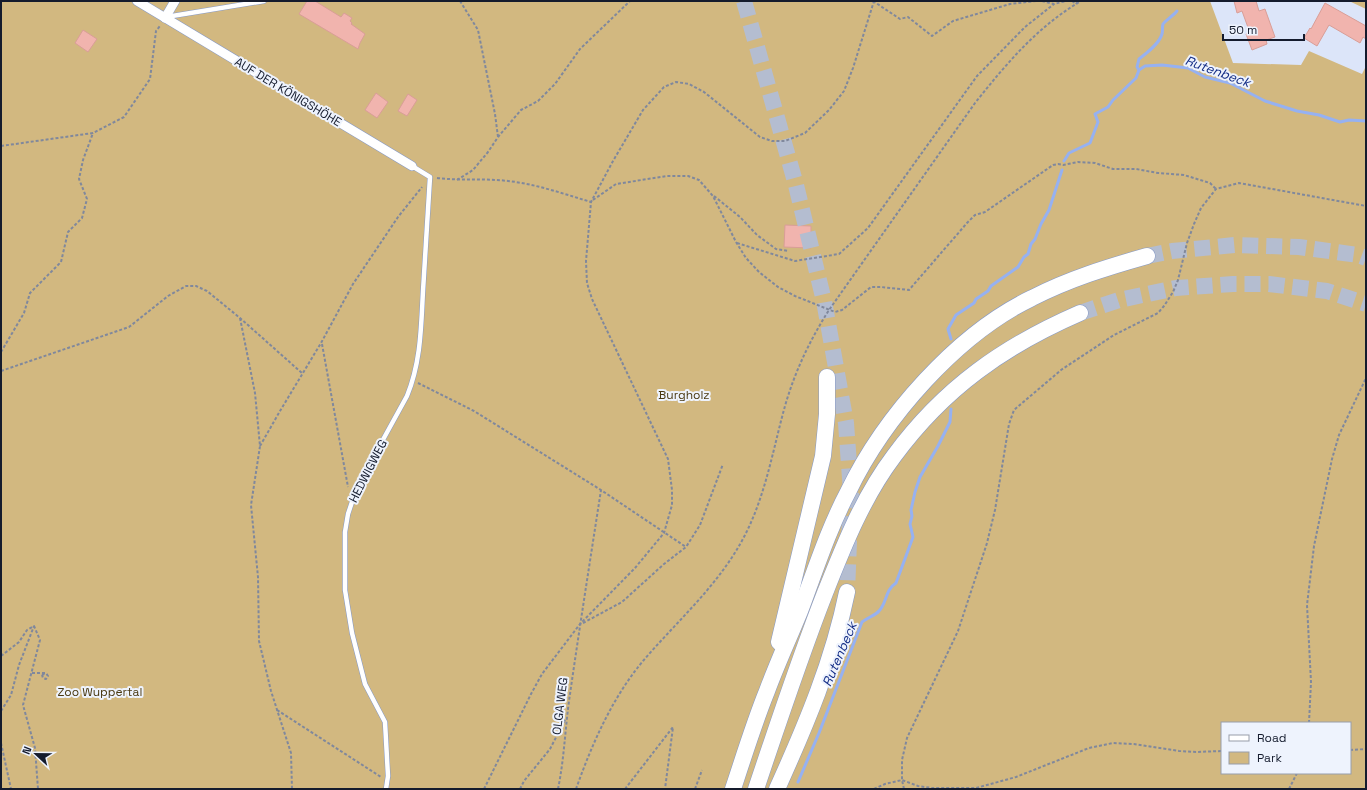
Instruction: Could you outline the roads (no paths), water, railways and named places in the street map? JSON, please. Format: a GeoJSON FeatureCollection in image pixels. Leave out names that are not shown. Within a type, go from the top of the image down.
{"type":"FeatureCollection","features":[{"type":"Feature","properties":{"kind":"highway"},"geometry":{"type":"LineString","coordinates":[[733,789],[766,692],[799,612],[829,533],[848,491],[874,444],[907,402],[936,371],[959,349],[1006,313],[1031,298],[1060,285],[1100,270],[1147,256]]}},
{"type":"Feature","properties":{"kind":"highway"},"geometry":{"type":"LineString","coordinates":[[756,789],[815,619],[846,539],[865,501],[889,462],[940,402],[976,372],[1003,352],[1025,339],[1051,325],[1080,313]]}},
{"type":"Feature","properties":{"kind":"highway"},"geometry":{"type":"LineString","coordinates":[[766,692],[823,456],[827,414],[827,377]]}},
{"type":"Feature","properties":{"kind":"highway"},"geometry":{"type":"LineString","coordinates":[[777,789],[797,745],[829,661],[841,623],[847,592]]}},
{"type":"Feature","properties":{"kind":"street","name":"AUF DER KÖNIGSHÖHE"},"geometry":{"type":"LineString","coordinates":[[137,1],[412,166]]}},
{"type":"Feature","properties":{"kind":"street"},"geometry":{"type":"LineString","coordinates":[[164,18],[175,1]]}},
{"type":"Feature","properties":{"kind":"lane"},"geometry":{"type":"LineString","coordinates":[[164,18],[264,1]]}},
{"type":"Feature","properties":{"kind":"lane","name":"HEDWIGWEG"},"geometry":{"type":"LineString","coordinates":[[386,789],[388,776],[385,722],[365,684],[352,633],[345,590],[345,532],[351,502],[365,471],[395,420],[414,380],[419,358],[422,329],[430,177],[412,166]]}},
{"type":"Feature","properties":{"kind":"waterway"},"geometry":{"type":"LineString","coordinates":[[1139,70],[1137,67],[1139,59],[1158,41],[1162,34],[1163,24],[1177,11]]}},
{"type":"Feature","properties":{"kind":"waterway","name":"Rutenbeck"},"geometry":{"type":"LineString","coordinates":[[1064,161],[1069,153],[1090,143],[1098,122],[1095,114],[1108,107],[1113,100],[1136,78],[1139,70],[1145,66],[1162,65],[1188,68],[1205,77],[1230,83],[1265,101],[1297,111],[1319,115],[1340,122],[1349,120],[1366,121]]}},
{"type":"Feature","properties":{"kind":"waterway","name":"Rutenbeck"},"geometry":{"type":"LineString","coordinates":[[951,339],[948,329],[956,315],[974,303],[976,299],[988,291],[991,286],[1018,267],[1024,257],[1028,254],[1031,244],[1049,210],[1062,170]]}},
{"type":"Feature","properties":{"kind":"waterway","name":"Rutenbeck"},"geometry":{"type":"LineString","coordinates":[[798,782],[819,733],[862,622],[876,614],[882,608],[890,589],[896,583],[913,537],[910,524],[915,492],[920,477],[950,422],[951,409]]}},
{"type":"Feature","properties":{"kind":"tunnel"},"geometry":{"type":"LineString","coordinates":[[744,1],[796,185],[824,301],[846,423],[851,492],[847,592]]}},
{"type":"Feature","properties":{"kind":"tunnel"},"geometry":{"type":"LineString","coordinates":[[1147,256],[1172,251],[1235,245],[1299,247],[1358,255],[1366,258]]}},
{"type":"Feature","properties":{"kind":"tunnel"},"geometry":{"type":"LineString","coordinates":[[1080,313],[1119,300],[1176,288],[1233,284],[1269,284],[1327,291],[1366,304]]}},
{"type":"Feature","properties":{"kind":"park label","name":"Burgholz"},"geometry":{"type":"Point","coordinates":[684,395]}},
{"type":"Feature","properties":{"kind":"park label","name":"Zoo Wuppertal"},"geometry":{"type":"Point","coordinates":[100,692]}}]}
